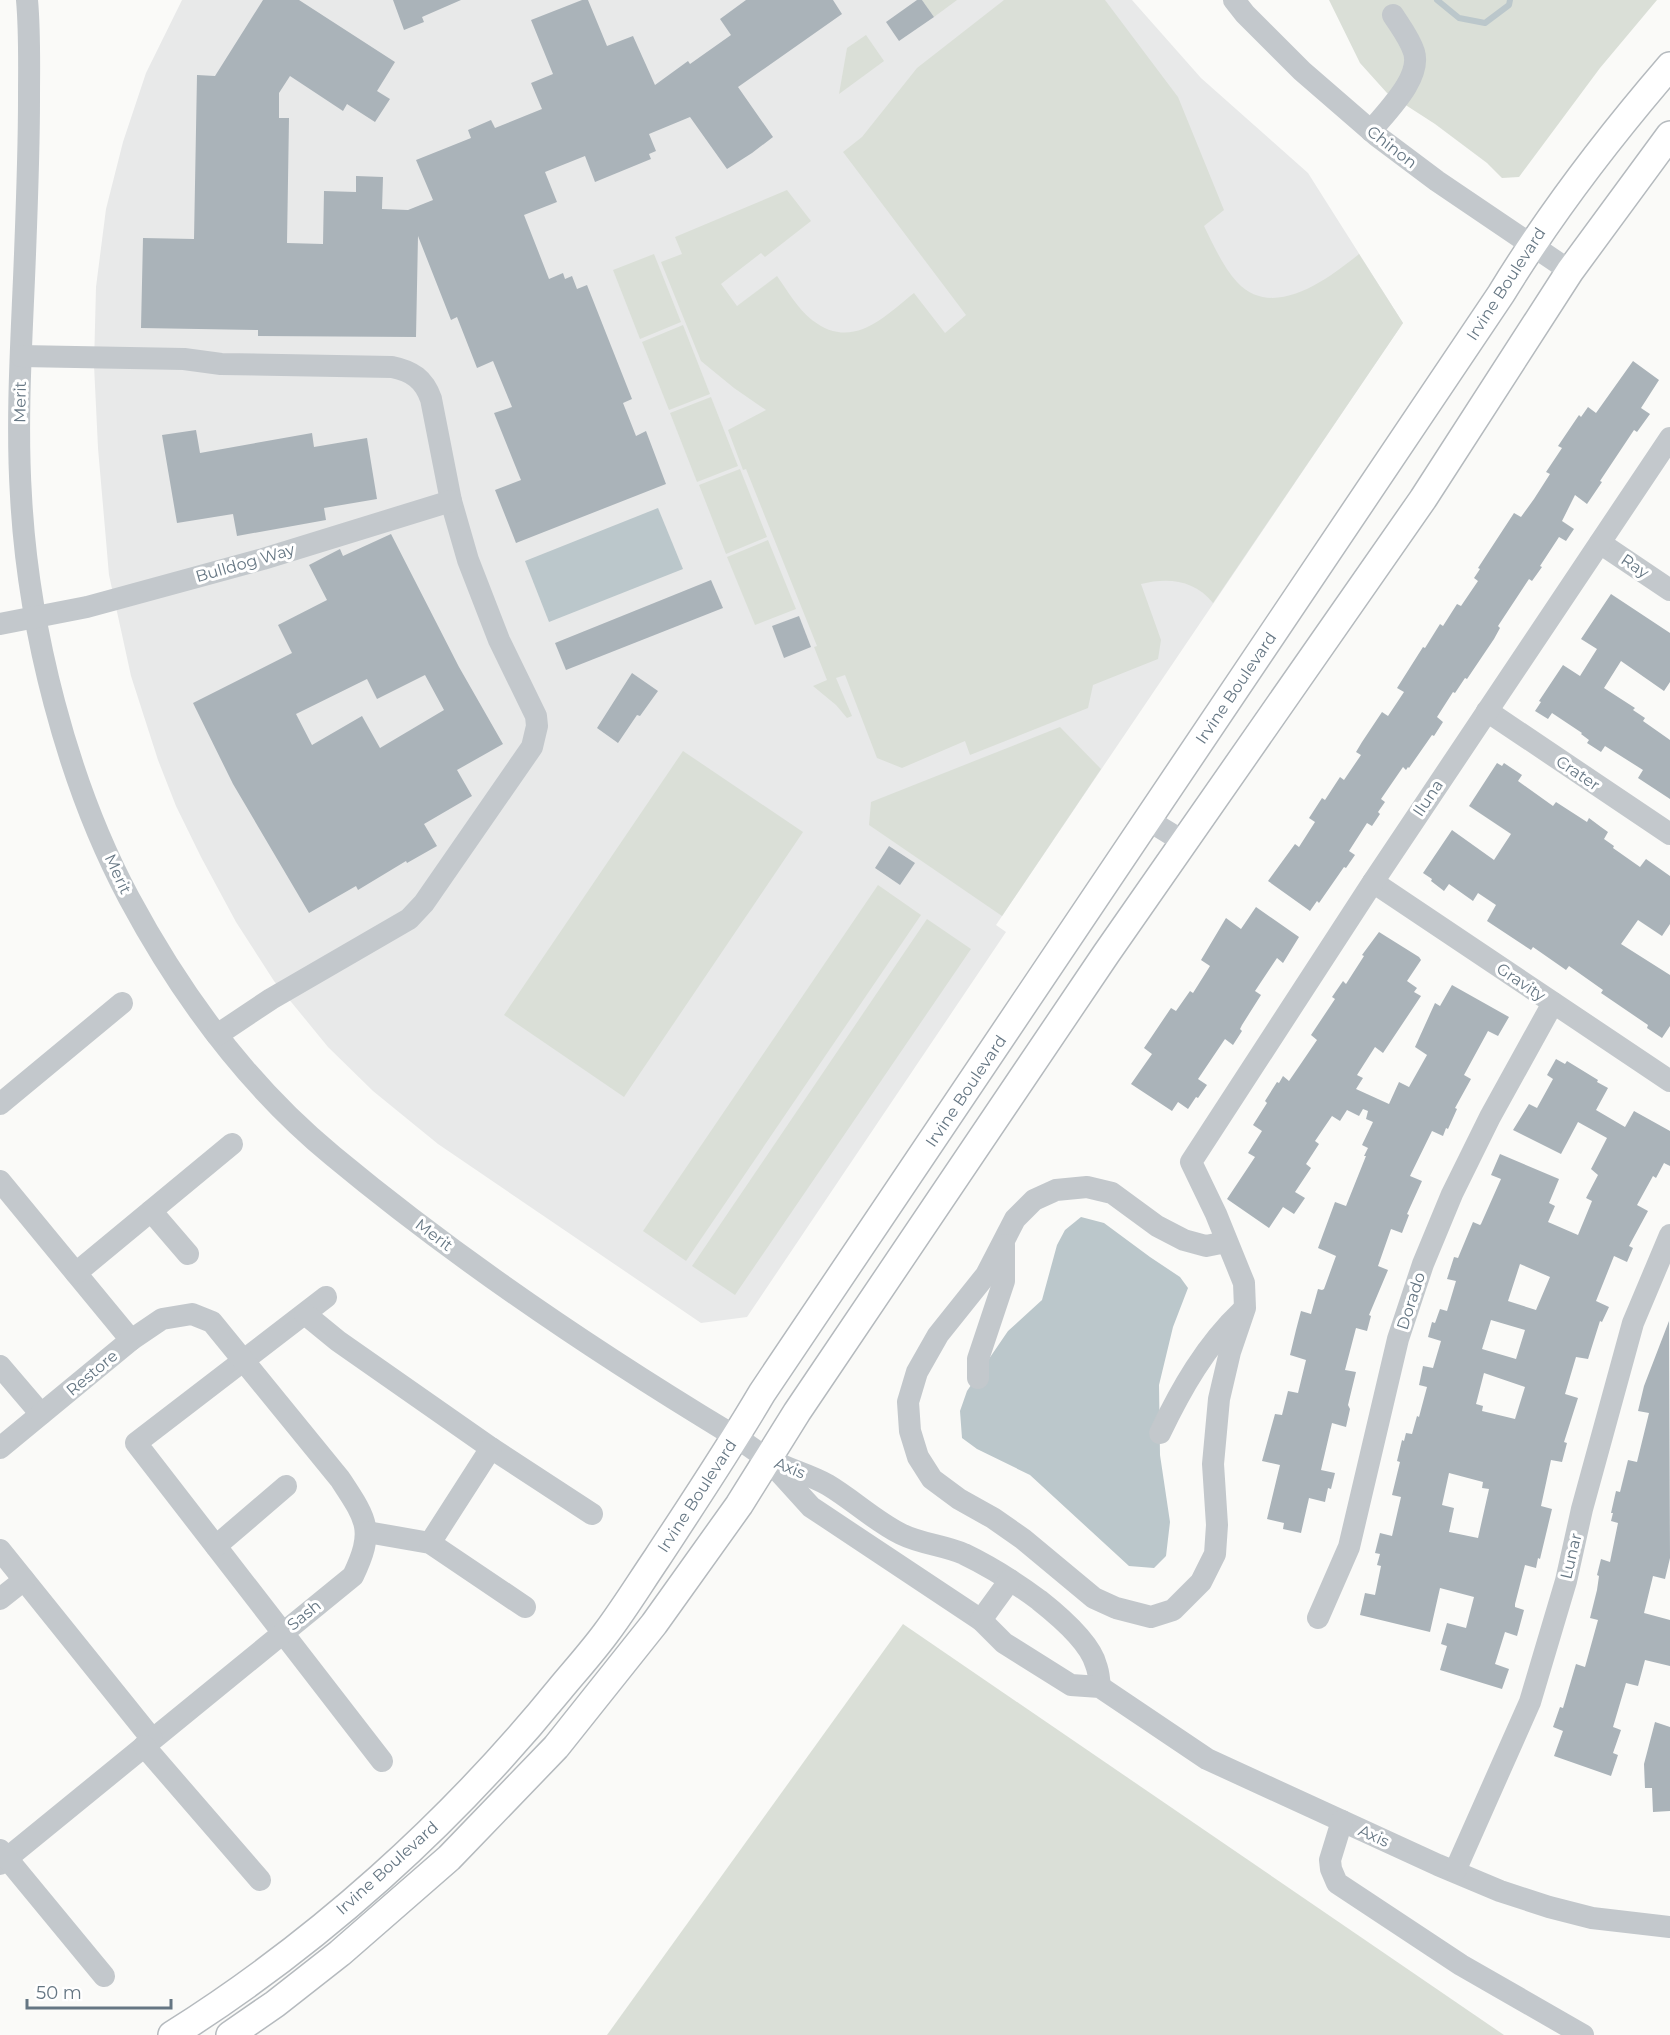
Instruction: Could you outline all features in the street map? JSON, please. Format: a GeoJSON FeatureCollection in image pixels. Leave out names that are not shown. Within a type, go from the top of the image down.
{"type":"FeatureCollection","features":[{"type":"Feature","properties":{"kind":"main road","name":"Irvine Boulevard"},"geometry":{"type":"LineString","coordinates":[[176,2034],[263,1973],[340,1912],[400,1858],[476,1785],[536,1719],[606,1634],[736,1437],[762,1393],[1501,294],[1530,245],[1583,171],[1670,66]]}},
{"type":"Feature","properties":{"kind":"main road","name":"Irvine Boulevard"},"geometry":{"type":"LineString","coordinates":[[230,2035],[275,2004],[340,1953],[449,1858],[556,1747],[654,1624],[739,1505],[797,1412],[1106,954],[1423,499],[1570,271],[1670,135]]}},
{"type":"Feature","properties":{"kind":"street","name":"Merit"},"geometry":{"type":"LineString","coordinates":[[27,0],[30,40],[29,142],[21,356],[21,495],[24,532],[46,665],[66,741],[99,834],[127,894],[158,950],[216,1035],[260,1088],[320,1144],[398,1208],[579,1339],[768,1459]]}},
{"type":"Feature","properties":{"kind":"street","name":"Chinon"},"geometry":{"type":"LineString","coordinates":[[1234,0],[1302,71],[1371,131],[1437,181],[1570,271]]}},
{"type":"Feature","properties":{"kind":"street"},"geometry":{"type":"LineString","coordinates":[[1371,131],[1406,87],[1415,69],[1414,52],[1393,15]]}},
{"type":"Feature","properties":{"kind":"street"},"geometry":{"type":"LineString","coordinates":[[21,356],[184,359],[221,364],[392,366],[415,374],[427,388],[451,501],[478,588],[499,640],[536,716],[537,726],[532,747],[424,903],[409,919],[271,999],[216,1035]]}},
{"type":"Feature","properties":{"kind":"street","name":"Iluna"},"geometry":{"type":"LineString","coordinates":[[1226,1242],[1191,1161],[1373,882],[1670,438]]}},
{"type":"Feature","properties":{"kind":"street","name":"Bulldog Way"},"geometry":{"type":"LineString","coordinates":[[0,624],[87,607],[263,559],[451,501]]}},
{"type":"Feature","properties":{"kind":"street","name":"Ray"},"geometry":{"type":"LineString","coordinates":[[1600,543],[1670,590]]}},
{"type":"Feature","properties":{"kind":"street","name":"Crater"},"geometry":{"type":"LineString","coordinates":[[1487,711],[1670,834]]}},
{"type":"Feature","properties":{"kind":"street"},"geometry":{"type":"LineString","coordinates":[[1148,820],[1184,842]]}},
{"type":"Feature","properties":{"kind":"street","name":"Gravity"},"geometry":{"type":"LineString","coordinates":[[1373,882],[1670,1081]]}},
{"type":"Feature","properties":{"kind":"street"},"geometry":{"type":"LineString","coordinates":[[0,1104],[122,1003]]}},
{"type":"Feature","properties":{"kind":"street","name":"Dorado"},"geometry":{"type":"LineString","coordinates":[[1317,1618],[1349,1546],[1398,1339],[1423,1264],[1452,1194],[1480,1136],[1553,1003]]}},
{"type":"Feature","properties":{"kind":"street"},"geometry":{"type":"LineString","coordinates":[[76,1273],[232,1144]]}},
{"type":"Feature","properties":{"kind":"street"},"geometry":{"type":"LineString","coordinates":[[0,1181],[131,1340]]}},
{"type":"Feature","properties":{"kind":"street"},"geometry":{"type":"LineString","coordinates":[[1087,1187],[1112,1193],[1157,1226],[1184,1240],[1206,1246],[1226,1242],[1244,1283],[1245,1308],[1230,1352],[1219,1399],[1213,1464],[1217,1525],[1215,1554],[1201,1582],[1173,1610],[1150,1617],[1116,1608],[1094,1598],[1023,1539],[933,1479],[918,1457],[910,1431],[908,1402],[917,1372],[938,1335],[986,1275],[1004,1241],[1016,1219],[1034,1200],[1056,1190],[1087,1187]]}},
{"type":"Feature","properties":{"kind":"street"},"geometry":{"type":"LineString","coordinates":[[151,1211],[188,1254]]}},
{"type":"Feature","properties":{"kind":"street","name":"Lunar"},"geometry":{"type":"LineString","coordinates":[[1455,1871],[1530,1702],[1566,1581],[1582,1509],[1633,1323],[1670,1236]]}},
{"type":"Feature","properties":{"kind":"street"},"geometry":{"type":"LineString","coordinates":[[978,1378],[978,1359],[1004,1281],[1004,1241]]}},
{"type":"Feature","properties":{"kind":"street"},"geometry":{"type":"LineString","coordinates":[[327,1297],[136,1443],[382,1761]]}},
{"type":"Feature","properties":{"kind":"street"},"geometry":{"type":"LineString","coordinates":[[1160,1433],[1174,1404],[1201,1360],[1226,1326],[1245,1308]]}},
{"type":"Feature","properties":{"kind":"street","name":"Restore"},"geometry":{"type":"LineString","coordinates":[[0,1448],[131,1340],[162,1319],[192,1314],[212,1322],[243,1361]]}},
{"type":"Feature","properties":{"kind":"street"},"geometry":{"type":"LineString","coordinates":[[305,1314],[338,1341],[491,1448],[592,1514]]}},
{"type":"Feature","properties":{"kind":"street"},"geometry":{"type":"LineString","coordinates":[[243,1361],[340,1479],[356,1503],[367,1532],[430,1543],[525,1607]]}},
{"type":"Feature","properties":{"kind":"street"},"geometry":{"type":"LineString","coordinates":[[0,1366],[41,1414]]}},
{"type":"Feature","properties":{"kind":"street"},"geometry":{"type":"LineString","coordinates":[[430,1543],[491,1448]]}},
{"type":"Feature","properties":{"kind":"street","name":"Axis"},"geometry":{"type":"LineString","coordinates":[[768,1459],[825,1483],[896,1532],[924,1544],[966,1555],[1035,1597],[1062,1619],[1096,1661],[1100,1687]]}},
{"type":"Feature","properties":{"kind":"street","name":"Axis"},"geometry":{"type":"LineString","coordinates":[[768,1459],[811,1507],[981,1620],[1004,1644],[1071,1684],[1100,1687],[1207,1759],[1500,1891],[1592,1918],[1670,1927]]}},
{"type":"Feature","properties":{"kind":"street"},"geometry":{"type":"LineString","coordinates":[[216,1546],[286,1486]]}},
{"type":"Feature","properties":{"kind":"street","name":"Sash"},"geometry":{"type":"LineString","coordinates":[[2,1857],[148,1743],[352,1576],[364,1552],[367,1532]]}},
{"type":"Feature","properties":{"kind":"street"},"geometry":{"type":"LineString","coordinates":[[0,1551],[148,1743],[260,1880]]}},
{"type":"Feature","properties":{"kind":"street"},"geometry":{"type":"LineString","coordinates":[[0,1599],[24,1580]]}},
{"type":"Feature","properties":{"kind":"street"},"geometry":{"type":"LineString","coordinates":[[981,1620],[1010,1580]]}},
{"type":"Feature","properties":{"kind":"street"},"geometry":{"type":"LineString","coordinates":[[1342,1821],[1330,1860],[1330,1869],[1337,1883],[1461,1965],[1582,2035]]}},
{"type":"Feature","properties":{"kind":"street"},"geometry":{"type":"LineString","coordinates":[[2,1857],[104,1976]]}},
{"type":"Feature","properties":{"kind":"shaded area"},"geometry":{"type":"Polygon","coordinates":[[[182,0],[1132,0],[1201,78],[1308,173],[1403,323],[996,925],[1006,932],[747,1317],[701,1323],[438,1144],[373,1091],[328,1047],[274,981],[236,922],[176,806],[158,760],[131,676],[109,575],[98,448],[94,365],[96,287],[106,209],[123,142],[146,73],[182,0]]]}},
{"type":"Feature","properties":{"kind":"shaded area"},"geometry":{"type":"Polygon","coordinates":[[[922,0],[957,0],[934,17],[922,0]]]}},
{"type":"Feature","properties":{"kind":"shaded area"},"geometry":{"type":"Polygon","coordinates":[[[1004,0],[1105,0],[1178,97],[1224,210],[1204,226],[1223,262],[1237,282],[1251,293],[1267,298],[1283,297],[1316,284],[1359,254],[1403,323],[1213,603],[1198,589],[1180,582],[1161,581],[1141,584],[1161,640],[1158,659],[1093,685],[1088,708],[970,755],[965,741],[902,768],[877,758],[845,675],[836,678],[852,716],[847,718],[836,705],[813,686],[827,680],[814,647],[817,646],[728,430],[766,410],[701,361],[661,262],[682,254],[675,237],[787,190],[811,221],[765,257],[761,253],[721,284],[737,306],[777,276],[797,305],[812,320],[827,329],[854,332],[879,321],[914,293],[945,333],[966,315],[843,152],[862,137],[917,68],[1004,0]]]}},
{"type":"Feature","properties":{"kind":"shaded area"},"geometry":{"type":"Polygon","coordinates":[[[1329,0],[1657,0],[1600,68],[1519,177],[1502,178],[1487,163],[1435,124],[1387,93],[1360,63],[1329,0]]]}},
{"type":"Feature","properties":{"kind":"shaded area"},"geometry":{"type":"Polygon","coordinates":[[[866,35],[884,61],[839,94],[847,48],[866,35]]]}},
{"type":"Feature","properties":{"kind":"shaded area"},"geometry":{"type":"Polygon","coordinates":[[[654,254],[681,322],[640,339],[613,270],[654,254]]]}},
{"type":"Feature","properties":{"kind":"shaded area"},"geometry":{"type":"Polygon","coordinates":[[[683,325],[710,394],[669,410],[642,342],[683,325]]]}},
{"type":"Feature","properties":{"kind":"shaded area"},"geometry":{"type":"Polygon","coordinates":[[[711,397],[738,466],[697,482],[670,413],[711,397]]]}},
{"type":"Feature","properties":{"kind":"shaded area"},"geometry":{"type":"Polygon","coordinates":[[[740,469],[767,537],[726,554],[699,485],[740,469]]]}},
{"type":"Feature","properties":{"kind":"shaded area"},"geometry":{"type":"Polygon","coordinates":[[[658,508],[683,569],[549,622],[525,561],[658,508]]]}},
{"type":"Feature","properties":{"kind":"shaded area"},"geometry":{"type":"Polygon","coordinates":[[[768,540],[796,609],[755,625],[727,557],[768,540]]]}},
{"type":"Feature","properties":{"kind":"shaded area"},"geometry":{"type":"Polygon","coordinates":[[[1060,727],[1101,769],[1002,916],[869,825],[871,802],[1060,727]]]}},
{"type":"Feature","properties":{"kind":"shaded area"},"geometry":{"type":"Polygon","coordinates":[[[683,751],[803,832],[624,1097],[504,1015],[683,751]]]}},
{"type":"Feature","properties":{"kind":"shaded area"},"geometry":{"type":"Polygon","coordinates":[[[878,885],[921,915],[686,1261],[643,1231],[878,885]]]}},
{"type":"Feature","properties":{"kind":"shaded area"},"geometry":{"type":"Polygon","coordinates":[[[927,919],[971,949],[735,1295],[692,1266],[927,919]]]}},
{"type":"Feature","properties":{"kind":"shaded area"},"geometry":{"type":"Polygon","coordinates":[[[1081,1217],[1104,1223],[1180,1277],[1188,1288],[1173,1327],[1159,1385],[1160,1455],[1170,1522],[1166,1556],[1154,1568],[1129,1566],[1030,1475],[977,1449],[962,1438],[960,1411],[967,1391],[1008,1331],[1042,1300],[1057,1245],[1065,1230],[1081,1217]]]}},
{"type":"Feature","properties":{"kind":"shaded area"},"geometry":{"type":"Polygon","coordinates":[[[903,1624],[1504,2035],[607,2035],[903,1624]]]}},
{"type":"Feature","properties":{"kind":"building"},"geometry":{"type":"Polygon","coordinates":[[[263,0],[299,0],[395,62],[377,91],[390,99],[375,122],[347,104],[343,111],[290,76],[279,93],[279,118],[289,118],[287,243],[323,244],[324,191],[356,192],[356,176],[383,177],[382,209],[408,210],[433,200],[416,160],[471,138],[468,130],[491,120],[495,128],[542,109],[531,83],[553,74],[531,20],[582,0],[588,0],[607,46],[633,36],[655,85],[688,61],[690,64],[731,35],[720,19],[746,0],[833,0],[842,14],[738,87],[773,137],[752,153],[727,169],[690,117],[649,134],[656,151],[649,154],[651,159],[595,182],[585,156],[545,172],[557,202],[524,215],[549,279],[563,273],[565,279],[572,276],[577,289],[587,285],[632,399],[623,403],[636,436],[646,431],[666,484],[516,543],[495,490],[521,480],[494,413],[512,407],[493,361],[477,368],[457,317],[451,320],[418,236],[416,337],[258,336],[258,330],[141,328],[143,238],[194,239],[197,75],[215,76],[263,0]]]}},
{"type":"Feature","properties":{"kind":"building"},"geometry":{"type":"Polygon","coordinates":[[[393,0],[461,0],[422,17],[424,22],[404,30],[393,0]]]}},
{"type":"Feature","properties":{"kind":"building"},"geometry":{"type":"Polygon","coordinates":[[[917,0],[922,0],[934,17],[899,41],[886,22],[917,0]]]}},
{"type":"Feature","properties":{"kind":"building"},"geometry":{"type":"Polygon","coordinates":[[[1633,361],[1659,380],[1641,408],[1650,414],[1637,432],[1634,430],[1587,504],[1575,495],[1562,521],[1574,529],[1566,541],[1559,537],[1532,581],[1529,579],[1498,626],[1500,628],[1494,639],[1467,679],[1465,678],[1455,693],[1453,692],[1437,717],[1443,722],[1434,736],[1432,735],[1409,768],[1406,770],[1403,767],[1381,799],[1385,802],[1378,812],[1380,814],[1372,826],[1367,823],[1349,851],[1355,855],[1319,903],[1317,901],[1310,911],[1268,881],[1295,844],[1299,847],[1315,822],[1309,818],[1322,798],[1325,800],[1340,777],[1344,780],[1361,755],[1356,752],[1382,712],[1388,716],[1404,692],[1397,688],[1440,624],[1443,626],[1457,604],[1461,606],[1478,581],[1474,578],[1480,569],[1478,568],[1514,513],[1521,517],[1534,499],[1550,474],[1546,472],[1562,448],[1558,446],[1579,415],[1581,417],[1588,407],[1596,413],[1633,361]]]}},
{"type":"Feature","properties":{"kind":"building"},"geometry":{"type":"Polygon","coordinates":[[[196,430],[200,453],[312,433],[314,447],[367,438],[377,499],[324,508],[326,520],[237,536],[233,514],[177,523],[162,435],[196,430]]]}},
{"type":"Feature","properties":{"kind":"building"},"geometry":{"type":"Polygon","coordinates":[[[391,534],[459,667],[503,744],[457,770],[472,796],[424,824],[437,846],[407,863],[406,861],[358,890],[356,886],[309,913],[233,784],[193,703],[292,653],[278,625],[327,600],[309,565],[340,549],[343,556],[391,534]],[[425,675],[377,699],[367,679],[296,714],[312,745],[362,716],[380,748],[444,710],[425,675]]]}},
{"type":"Feature","properties":{"kind":"building"},"geometry":{"type":"Polygon","coordinates":[[[711,580],[723,608],[566,670],[555,643],[711,580]]]}},
{"type":"Feature","properties":{"kind":"building"},"geometry":{"type":"Polygon","coordinates":[[[1611,594],[1670,633],[1670,682],[1664,691],[1621,661],[1604,688],[1635,708],[1633,710],[1645,718],[1643,721],[1670,740],[1670,799],[1638,778],[1643,770],[1605,746],[1601,752],[1587,743],[1589,740],[1582,733],[1552,713],[1548,719],[1535,711],[1563,665],[1580,676],[1597,649],[1581,639],[1611,594]]]}},
{"type":"Feature","properties":{"kind":"building"},"geometry":{"type":"Polygon","coordinates":[[[799,616],[811,647],[784,658],[772,626],[799,616]]]}},
{"type":"Feature","properties":{"kind":"building"},"geometry":{"type":"Polygon","coordinates":[[[632,673],[658,691],[640,716],[637,715],[618,743],[597,728],[632,673]]]}},
{"type":"Feature","properties":{"kind":"building"},"geometry":{"type":"Polygon","coordinates":[[[1497,763],[1502,766],[1504,763],[1522,775],[1518,781],[1553,806],[1556,802],[1587,822],[1589,818],[1608,832],[1604,839],[1614,846],[1613,848],[1640,867],[1646,859],[1670,876],[1670,924],[1662,936],[1638,920],[1621,944],[1670,975],[1670,1026],[1662,1038],[1647,1028],[1648,1025],[1601,993],[1603,990],[1569,966],[1566,970],[1533,947],[1531,950],[1487,921],[1496,905],[1478,893],[1473,901],[1449,884],[1444,891],[1423,873],[1452,830],[1494,860],[1511,834],[1469,806],[1497,763]]]}},
{"type":"Feature","properties":{"kind":"building"},"geometry":{"type":"Polygon","coordinates":[[[889,846],[915,863],[900,885],[875,868],[889,846]]]}},
{"type":"Feature","properties":{"kind":"building"},"geometry":{"type":"Polygon","coordinates":[[[1256,907],[1299,937],[1283,963],[1277,958],[1255,991],[1261,995],[1242,1025],[1240,1029],[1242,1031],[1233,1045],[1225,1039],[1198,1079],[1207,1085],[1198,1098],[1196,1097],[1188,1109],[1178,1102],[1172,1111],[1131,1084],[1152,1054],[1144,1048],[1171,1008],[1176,1011],[1190,991],[1193,993],[1210,966],[1201,960],[1226,918],[1241,929],[1256,907]]]}},
{"type":"Feature","properties":{"kind":"building"},"geometry":{"type":"Polygon","coordinates":[[[1379,932],[1421,960],[1407,981],[1417,988],[1414,992],[1421,996],[1383,1053],[1375,1047],[1357,1075],[1363,1078],[1356,1089],[1389,1104],[1399,1082],[1409,1087],[1427,1055],[1415,1047],[1435,1003],[1440,1006],[1452,985],[1509,1017],[1498,1036],[1488,1031],[1464,1075],[1471,1079],[1455,1108],[1457,1109],[1448,1129],[1446,1128],[1443,1136],[1432,1131],[1410,1176],[1422,1181],[1407,1214],[1409,1215],[1402,1233],[1391,1229],[1378,1266],[1388,1270],[1369,1315],[1371,1316],[1367,1331],[1356,1328],[1345,1370],[1356,1372],[1348,1405],[1350,1409],[1346,1427],[1332,1423],[1321,1470],[1335,1473],[1331,1489],[1328,1488],[1325,1502],[1309,1498],[1301,1533],[1283,1529],[1284,1523],[1267,1519],[1280,1465],[1262,1461],[1275,1414],[1282,1415],[1288,1391],[1298,1393],[1306,1360],[1290,1355],[1296,1330],[1301,1311],[1311,1314],[1318,1289],[1324,1289],[1336,1256],[1318,1248],[1335,1202],[1346,1206],[1366,1156],[1364,1156],[1368,1148],[1362,1145],[1373,1122],[1366,1119],[1368,1111],[1363,1109],[1359,1116],[1347,1110],[1340,1121],[1332,1116],[1315,1141],[1319,1144],[1306,1164],[1311,1168],[1295,1192],[1305,1198],[1294,1214],[1283,1207],[1269,1228],[1227,1199],[1255,1157],[1248,1153],[1262,1131],[1253,1125],[1267,1103],[1265,1101],[1283,1076],[1289,1081],[1317,1040],[1311,1035],[1335,999],[1332,997],[1343,981],[1346,984],[1364,956],[1362,955],[1379,932]]]}},
{"type":"Feature","properties":{"kind":"building"},"geometry":{"type":"Polygon","coordinates":[[[1556,1059],[1565,1064],[1567,1061],[1608,1088],[1596,1110],[1625,1127],[1634,1111],[1670,1131],[1670,1166],[1664,1163],[1656,1178],[1653,1176],[1637,1205],[1648,1211],[1629,1246],[1633,1248],[1627,1262],[1614,1256],[1596,1301],[1609,1307],[1602,1322],[1600,1321],[1588,1359],[1576,1357],[1565,1394],[1578,1398],[1564,1442],[1567,1443],[1562,1462],[1551,1460],[1541,1506],[1552,1509],[1540,1559],[1538,1558],[1536,1568],[1525,1565],[1515,1604],[1515,1607],[1524,1610],[1517,1636],[1505,1632],[1495,1664],[1509,1669],[1502,1689],[1440,1670],[1447,1646],[1441,1644],[1447,1623],[1466,1628],[1474,1597],[1440,1588],[1430,1632],[1360,1615],[1365,1593],[1375,1595],[1381,1566],[1377,1565],[1380,1554],[1375,1553],[1380,1533],[1392,1536],[1401,1497],[1392,1495],[1400,1462],[1397,1461],[1402,1440],[1404,1441],[1406,1433],[1412,1434],[1417,1416],[1419,1417],[1427,1387],[1419,1385],[1423,1366],[1433,1368],[1441,1341],[1428,1337],[1432,1322],[1435,1323],[1440,1309],[1447,1311],[1456,1281],[1447,1279],[1454,1257],[1458,1258],[1473,1222],[1481,1224],[1501,1179],[1491,1175],[1500,1154],[1559,1179],[1549,1203],[1555,1206],[1548,1222],[1578,1235],[1592,1201],[1586,1198],[1598,1175],[1591,1169],[1607,1138],[1578,1122],[1561,1154],[1513,1130],[1529,1104],[1537,1108],[1553,1079],[1547,1075],[1556,1059]],[[1520,1264],[1508,1301],[1536,1310],[1550,1277],[1520,1264]],[[1491,1320],[1482,1349],[1516,1359],[1525,1330],[1491,1320]],[[1484,1373],[1476,1404],[1483,1406],[1482,1411],[1515,1419],[1525,1387],[1484,1373]],[[1449,1473],[1442,1505],[1454,1508],[1449,1532],[1478,1538],[1489,1489],[1482,1488],[1483,1482],[1449,1473]]]}},
{"type":"Feature","properties":{"kind":"building"},"geometry":{"type":"Polygon","coordinates":[[[1669,1321],[1670,1558],[1665,1579],[1653,1576],[1644,1613],[1670,1620],[1670,1666],[1645,1660],[1638,1686],[1626,1683],[1613,1727],[1621,1730],[1613,1753],[1618,1755],[1611,1776],[1554,1756],[1563,1731],[1553,1727],[1560,1707],[1563,1708],[1576,1664],[1585,1667],[1598,1620],[1590,1618],[1597,1590],[1599,1576],[1597,1575],[1601,1559],[1610,1562],[1618,1523],[1611,1521],[1616,1491],[1620,1492],[1628,1460],[1637,1462],[1649,1413],[1638,1411],[1644,1386],[1669,1321]]]}},
{"type":"Feature","properties":{"kind":"building"},"geometry":{"type":"Polygon","coordinates":[[[1655,1722],[1670,1727],[1670,1811],[1653,1812],[1652,1788],[1645,1788],[1644,1764],[1655,1722]]]}},
{"type":"Feature","properties":{"kind":"waterway"},"geometry":{"type":"LineString","coordinates":[[1437,0],[1459,18],[1485,23],[1509,5],[1510,0]]}}]}
